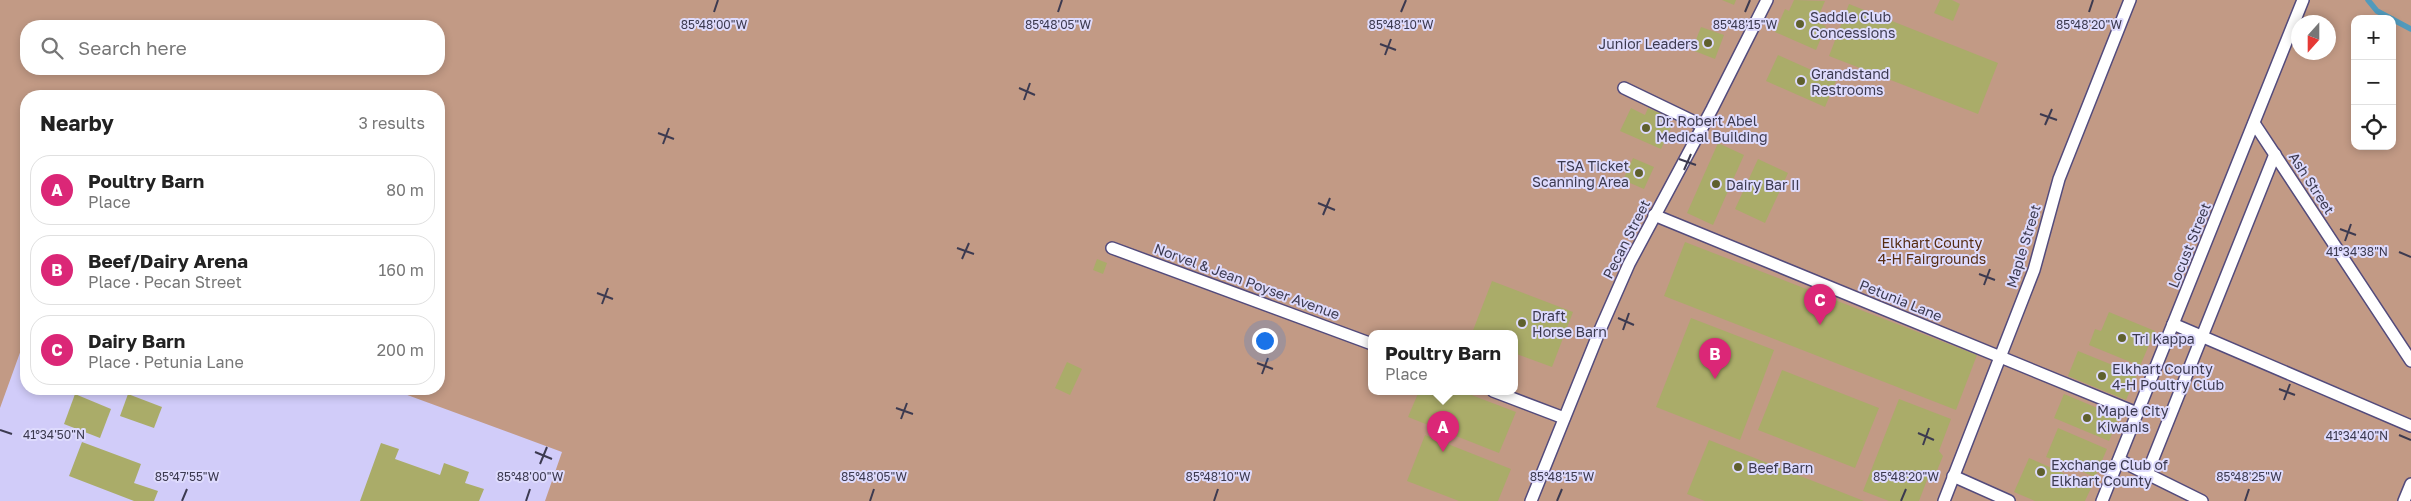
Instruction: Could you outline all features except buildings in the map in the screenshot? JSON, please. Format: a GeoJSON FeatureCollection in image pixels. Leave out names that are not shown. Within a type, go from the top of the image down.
{"type":"FeatureCollection","features":[{"type":"Feature","properties":{"kind":"street","name":"Pecan Street"},"geometry":{"type":"LineString","coordinates":[[1531,501],[1614,296],[1767,0]]}},
{"type":"Feature","properties":{"kind":"street","name":"Maple Street"},"geometry":{"type":"LineString","coordinates":[[1944,501],[2039,254],[2059,179],[2130,0]]}},
{"type":"Feature","properties":{"kind":"street","name":"Locust Street"},"geometry":{"type":"LineString","coordinates":[[2102,501],[2303,0]]}},
{"type":"Feature","properties":{"kind":"street"},"geometry":{"type":"LineString","coordinates":[[1624,88],[1703,126]]}},
{"type":"Feature","properties":{"kind":"street","name":"Ash Street"},"geometry":{"type":"LineString","coordinates":[[2254,123],[2411,361]]}},
{"type":"Feature","properties":{"kind":"street"},"geometry":{"type":"LineString","coordinates":[[2147,474],[2274,154]]}},
{"type":"Feature","properties":{"kind":"street","name":"Petunia Lane"},"geometry":{"type":"LineString","coordinates":[[1654,216],[2137,413]]}},
{"type":"Feature","properties":{"kind":"street","name":"Norvel & Jean Poyser Avenue"},"geometry":{"type":"LineString","coordinates":[[1112,248],[1368,343]]}},
{"type":"Feature","properties":{"kind":"street"},"geometry":{"type":"LineString","coordinates":[[2173,324],[2411,426]]}},
{"type":"Feature","properties":{"kind":"street"},"geometry":{"type":"LineString","coordinates":[[1504,395],[1564,418]]}},
{"type":"Feature","properties":{"kind":"street"},"geometry":{"type":"LineString","coordinates":[[2118,460],[2202,501]]}},
{"type":"Feature","properties":{"kind":"street"},"geometry":{"type":"LineString","coordinates":[[1953,476],[2009,501]]}},
{"type":"Feature","properties":{"kind":"street"},"geometry":{"type":"LineString","coordinates":[[2404,501],[2411,484]]}},
{"type":"Feature","properties":{"kind":"green space","name":"Elkhart County 4-H Fairgrounds"},"geometry":{"type":"Polygon","coordinates":[[[0,0],[2411,0],[2411,501],[545,501],[562,452],[407,395],[445,395],[445,90],[20,90],[20,353],[0,408],[0,0]]]}},
{"type":"Feature","properties":{"kind":"waterway"},"geometry":{"type":"LineString","coordinates":[[2368,0],[2377,11],[2384,15]]}},
{"type":"Feature","properties":{"kind":"waterway"},"geometry":{"type":"LineString","coordinates":[[2396,21],[2411,29]]}},
{"type":"Feature","properties":{"kind":"place","name":"Saddle Club Concessions"},"geometry":{"type":"Point","coordinates":[1800,24]}},
{"type":"Feature","properties":{"kind":"place","name":"Junior Leaders"},"geometry":{"type":"Point","coordinates":[1708,43]}},
{"type":"Feature","properties":{"kind":"place","name":"Grandstand Restrooms"},"geometry":{"type":"Point","coordinates":[1801,81]}},
{"type":"Feature","properties":{"kind":"place","name":"Dr. Robert Abel Medical Building"},"geometry":{"type":"Point","coordinates":[1646,128]}},
{"type":"Feature","properties":{"kind":"place","name":"TSA Ticket Scanning Area"},"geometry":{"type":"Point","coordinates":[1639,173]}},
{"type":"Feature","properties":{"kind":"place","name":"Dairy Bar II"},"geometry":{"type":"Point","coordinates":[1716,184]}},
{"type":"Feature","properties":{"kind":"place","name":"Draft Horse Barn"},"geometry":{"type":"Point","coordinates":[1522,323]}},
{"type":"Feature","properties":{"kind":"place","name":"Dairy Barn"},"geometry":{"type":"Point","coordinates":[1820,325]}},
{"type":"Feature","properties":{"kind":"place","name":"Tri Kappa"},"geometry":{"type":"Point","coordinates":[2122,338]}},
{"type":"Feature","properties":{"kind":"place","name":"Elkhart County 4-H Poultry Club"},"geometry":{"type":"Point","coordinates":[2102,376]}},
{"type":"Feature","properties":{"kind":"place","name":"Beef/Dairy Arena"},"geometry":{"type":"Point","coordinates":[1715,379]}},
{"type":"Feature","properties":{"kind":"place","name":"Maple City Kiwanis"},"geometry":{"type":"Point","coordinates":[2087,418]}},
{"type":"Feature","properties":{"kind":"place","name":"Poultry Barn"},"geometry":{"type":"Point","coordinates":[1443,452]}},
{"type":"Feature","properties":{"kind":"place","name":"Beef Barn"},"geometry":{"type":"Point","coordinates":[1738,467]}},
{"type":"Feature","properties":{"kind":"place","name":"Exchange Club of Elkhart County"},"geometry":{"type":"Point","coordinates":[2041,472]}}]}
